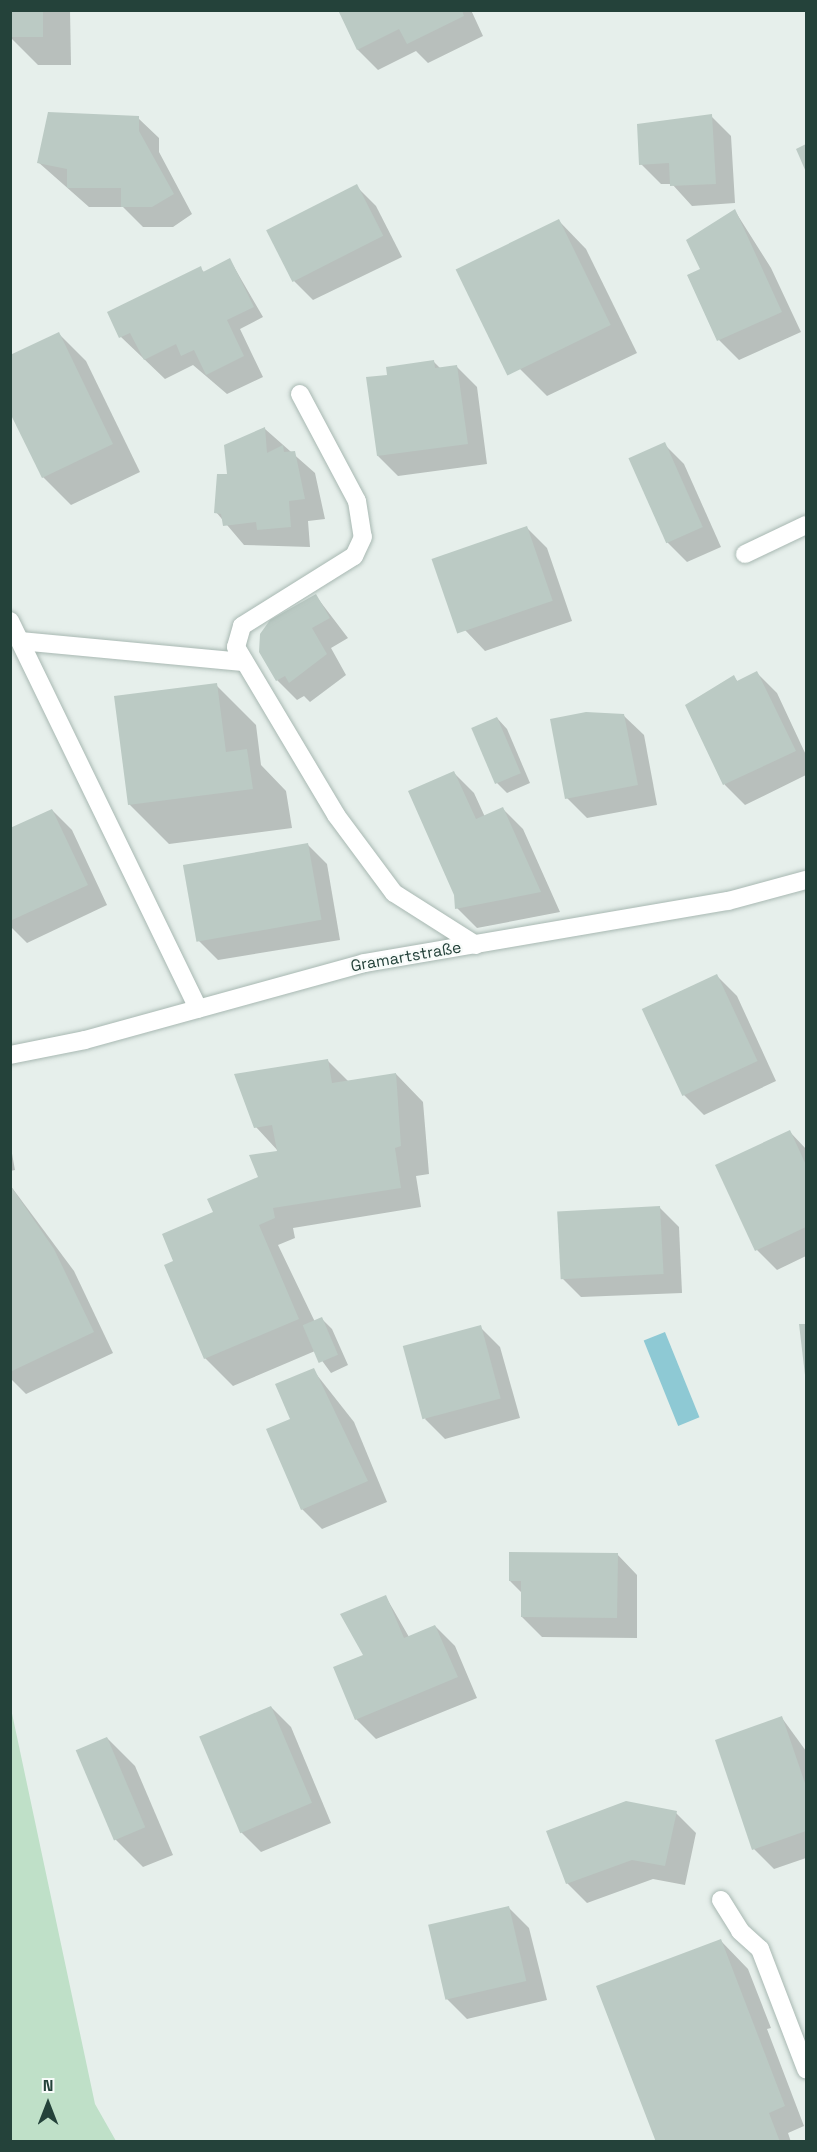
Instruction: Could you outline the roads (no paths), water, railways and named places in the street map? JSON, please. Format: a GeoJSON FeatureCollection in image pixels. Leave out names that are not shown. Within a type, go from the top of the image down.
{"type":"FeatureCollection","features":[{"type":"Feature","properties":{"kind":"street"},"geometry":{"type":"LineString","coordinates":[[300,394],[357,501],[363,537],[354,556],[242,626],[235,640],[243,662],[336,815],[394,892],[476,945]]}},
{"type":"Feature","properties":{"kind":"street"},"geometry":{"type":"LineString","coordinates":[[745,554],[807,525]]}},
{"type":"Feature","properties":{"kind":"street"},"geometry":{"type":"LineString","coordinates":[[10,621],[198,1009]]}},
{"type":"Feature","properties":{"kind":"street"},"geometry":{"type":"LineString","coordinates":[[20,641],[243,662]]}},
{"type":"Feature","properties":{"kind":"street","name":"Gramartstraße"},"geometry":{"type":"LineString","coordinates":[[10,1055],[198,1009],[364,963],[728,901],[807,880]]}},
{"type":"Feature","properties":{"kind":"street"},"geometry":{"type":"LineString","coordinates":[[721,1899],[740,1931],[760,1949],[807,2069]]}},
{"type":"Feature","properties":{"kind":"water"},"geometry":{"type":"Polygon","coordinates":[[[665,1332],[699,1417],[678,1426],[644,1341],[665,1332]]]}}]}
